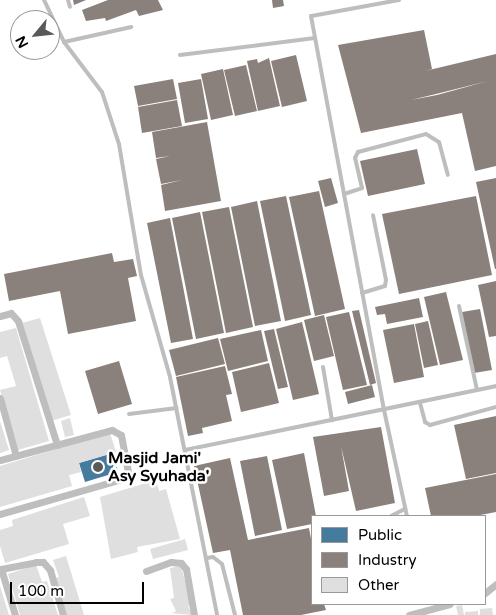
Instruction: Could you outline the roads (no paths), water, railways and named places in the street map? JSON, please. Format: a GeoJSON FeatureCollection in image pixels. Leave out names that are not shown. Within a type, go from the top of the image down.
{"type":"FeatureCollection","features":[{"type":"Feature","properties":{"kind":"street"},"geometry":{"type":"LineString","coordinates":[[0,316],[8,313],[18,320],[57,445]]}},
{"type":"Feature","properties":{"kind":"street"},"geometry":{"type":"LineString","coordinates":[[0,398],[16,456]]}},
{"type":"Feature","properties":{"kind":"street"},"geometry":{"type":"LineString","coordinates":[[0,460],[106,430],[116,431],[121,436],[129,477],[0,514]]}},
{"type":"Feature","properties":{"kind":"street"},"geometry":{"type":"LineString","coordinates":[[15,615],[0,567],[43,562],[50,570],[63,615]]}},
{"type":"Feature","properties":{"kind":"street"},"geometry":{"type":"LineString","coordinates":[[146,570],[171,562],[182,563],[186,569],[194,615]]}},
{"type":"Feature","properties":{"kind":"street"},"geometry":{"type":"LineString","coordinates":[[486,592],[496,584]]}},
{"type":"Feature","properties":{"kind":"street"},"geometry":{"type":"LineString","coordinates":[[409,615],[446,605]]}},
{"type":"Feature","properties":{"kind":"lane"},"geometry":{"type":"LineString","coordinates":[[44,0],[64,42],[97,82],[115,127],[141,276],[177,408],[217,615]]}},
{"type":"Feature","properties":{"kind":"lane"},"geometry":{"type":"LineString","coordinates":[[68,0],[70,7]]}},
{"type":"Feature","properties":{"kind":"lane"},"geometry":{"type":"LineString","coordinates":[[398,0],[311,16],[384,410],[407,515]]}},
{"type":"Feature","properties":{"kind":"lane"},"geometry":{"type":"LineString","coordinates":[[64,42],[131,27]]}},
{"type":"Feature","properties":{"kind":"lane"},"geometry":{"type":"LineString","coordinates":[[180,56],[315,38]]}},
{"type":"Feature","properties":{"kind":"lane"},"geometry":{"type":"LineString","coordinates":[[344,194],[362,188],[355,158],[358,152],[426,134],[438,142],[448,175]]}},
{"type":"Feature","properties":{"kind":"lane"},"geometry":{"type":"LineString","coordinates":[[362,293],[385,286],[386,280],[373,216]]}},
{"type":"Feature","properties":{"kind":"lane"},"geometry":{"type":"LineString","coordinates":[[459,306],[477,390]]}},
{"type":"Feature","properties":{"kind":"lane"},"geometry":{"type":"LineString","coordinates":[[323,367],[332,420]]}},
{"type":"Feature","properties":{"kind":"lane"},"geometry":{"type":"LineString","coordinates":[[186,450],[496,386]]}},
{"type":"Feature","properties":{"kind":"lane"},"geometry":{"type":"LineString","coordinates":[[420,403],[425,422],[430,425],[496,407]]}},
{"type":"Feature","properties":{"kind":"lane"},"geometry":{"type":"LineString","coordinates":[[129,414],[177,408]]}},
{"type":"Feature","properties":{"kind":"lane"},"geometry":{"type":"LineString","coordinates":[[393,515],[405,509]]}},
{"type":"Feature","properties":{"kind":"lane"},"geometry":{"type":"LineString","coordinates":[[207,558],[213,557],[222,564],[235,615]]}},
{"type":"Feature","properties":{"kind":"place","name":"Masjid Jami' Asy Syuhada'"},"geometry":{"type":"Point","coordinates":[98,467]}}]}
